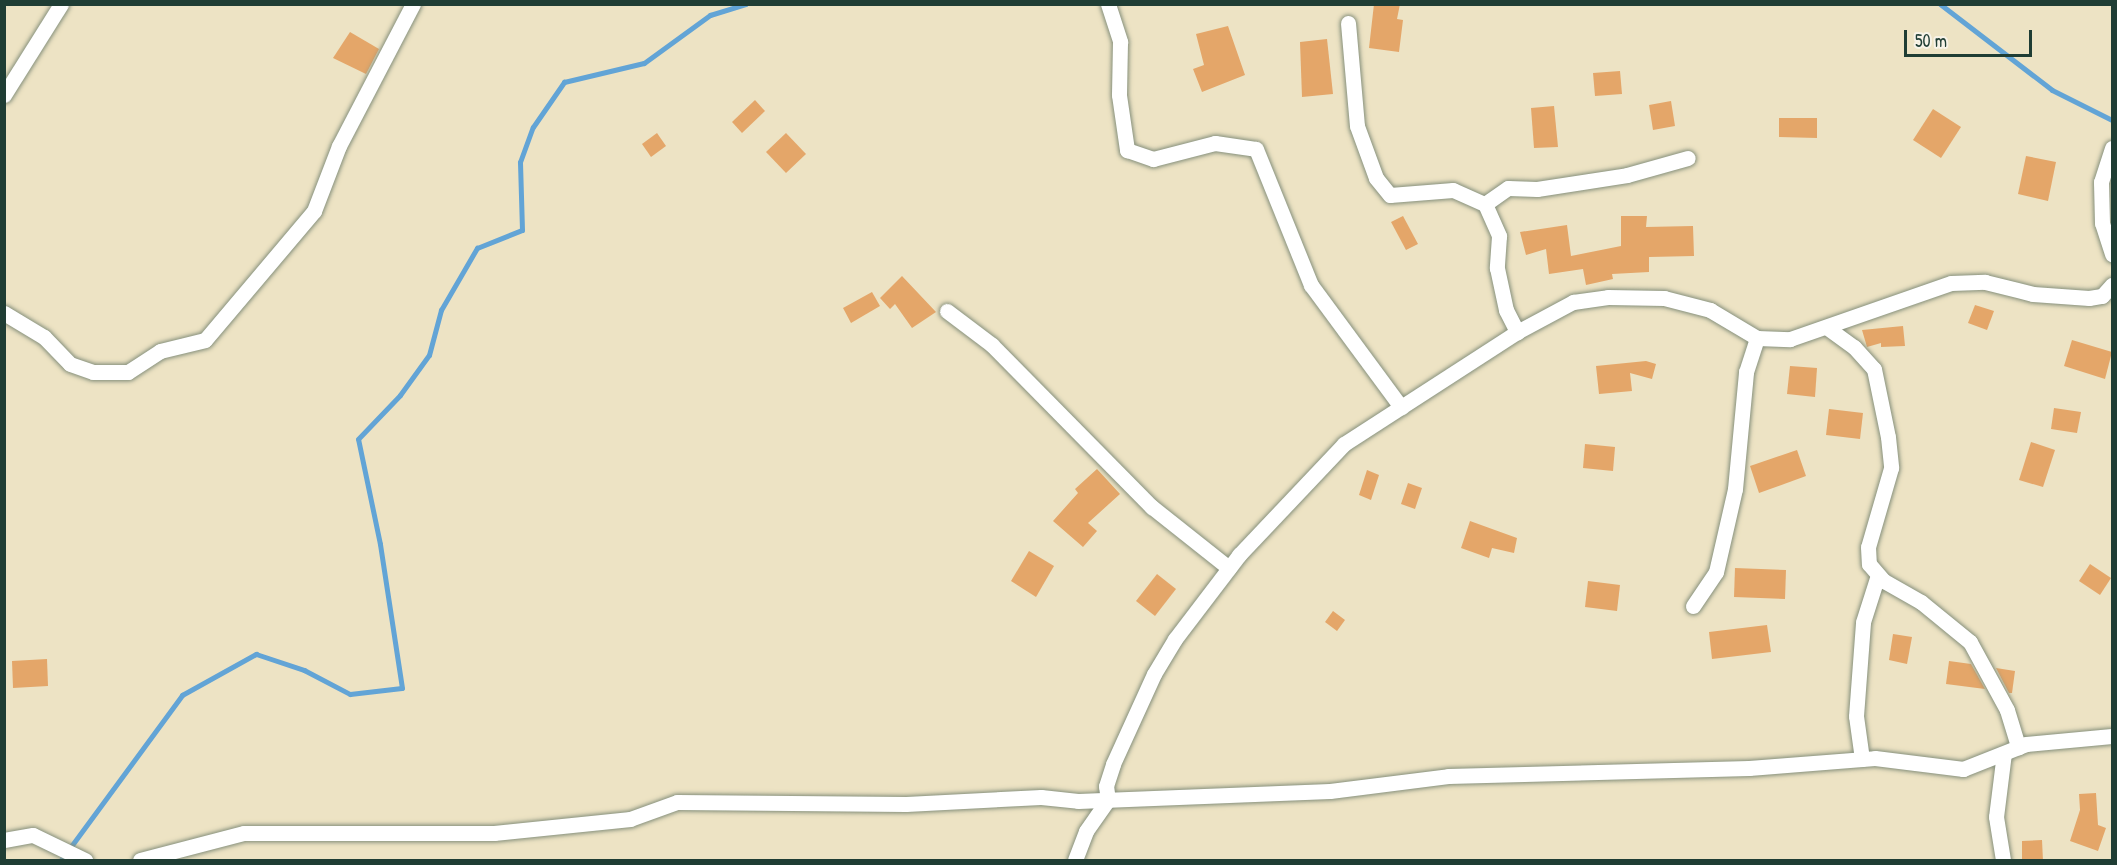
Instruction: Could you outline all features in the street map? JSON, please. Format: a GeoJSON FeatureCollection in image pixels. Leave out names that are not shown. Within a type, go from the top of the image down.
{"type":"FeatureCollection","features":[{"type":"Feature","properties":{"kind":"street"},"geometry":{"type":"LineString","coordinates":[[4,95],[61,4]]}},
{"type":"Feature","properties":{"kind":"street"},"geometry":{"type":"LineString","coordinates":[[4,313],[44,337],[70,364],[93,372],[129,372],[160,351],[205,340],[314,211],[339,146],[413,4]]}},
{"type":"Feature","properties":{"kind":"street"},"geometry":{"type":"LineString","coordinates":[[1108,4],[1120,42],[1119,95],[1127,150],[1153,159],[1215,143],[1256,149],[1311,285],[1401,407]]}},
{"type":"Feature","properties":{"kind":"street"},"geometry":{"type":"LineString","coordinates":[[1348,23],[1357,126],[1376,178],[1390,195],[1453,190],[1485,204],[1499,236],[1497,268],[1506,310],[1517,332]]}},
{"type":"Feature","properties":{"kind":"street"},"geometry":{"type":"LineString","coordinates":[[2112,148],[2101,182],[2102,223],[2112,254]]}},
{"type":"Feature","properties":{"kind":"street"},"geometry":{"type":"LineString","coordinates":[[1485,204],[1508,188],[1538,189],[1627,176],[1688,158]]}},
{"type":"Feature","properties":{"kind":"street"},"geometry":{"type":"LineString","coordinates":[[1075,861],[1086,831],[1108,800],[1106,786],[1113,764],[1154,674],[1175,639],[1229,568],[1344,444],[1517,332],[1573,302],[1664,298],[1710,310],[1757,338],[1790,339],[1829,329],[1951,283],[1985,282],[2033,294],[2089,298],[2102,296],[2112,285]]}},
{"type":"Feature","properties":{"kind":"street"},"geometry":{"type":"LineString","coordinates":[[947,311],[992,345],[1152,507],[1229,568]]}},
{"type":"Feature","properties":{"kind":"street"},"geometry":{"type":"LineString","coordinates":[[1829,329],[1854,347],[1874,369],[1880,396],[1891,468],[1868,547],[1869,564],[1878,575],[1921,602],[1970,642],[2007,710],[2011,750],[1996,817],[2003,861]]}},
{"type":"Feature","properties":{"kind":"street"},"geometry":{"type":"LineString","coordinates":[[1693,606],[1716,572],[1735,489],[1746,372],[1757,338]]}},
{"type":"Feature","properties":{"kind":"street"},"geometry":{"type":"LineString","coordinates":[[1862,759],[1856,716],[1863,621],[1878,575]]}},
{"type":"Feature","properties":{"kind":"street"},"geometry":{"type":"LineString","coordinates":[[140,861],[244,833],[494,833],[630,819],[677,802],[906,804],[1041,797],[1108,800],[1330,791],[1448,776],[1749,768],[1862,759],[1963,769],[2011,750],[2112,736]]}},
{"type":"Feature","properties":{"kind":"street"},"geometry":{"type":"LineString","coordinates":[[4,840],[33,835],[85,861]]}},
{"type":"Feature","properties":{"kind":"building"},"geometry":{"type":"Polygon","coordinates":[[[1374,4],[1400,4],[1397,19],[1403,20],[1399,52],[1369,48],[1374,4]]]}},
{"type":"Feature","properties":{"kind":"building"},"geometry":{"type":"Polygon","coordinates":[[[1228,26],[1245,75],[1202,92],[1193,69],[1204,65],[1196,34],[1228,26]]]}},
{"type":"Feature","properties":{"kind":"building"},"geometry":{"type":"Polygon","coordinates":[[[350,32],[379,49],[366,74],[333,58],[350,32]]]}},
{"type":"Feature","properties":{"kind":"building"},"geometry":{"type":"Polygon","coordinates":[[[1327,39],[1333,94],[1302,97],[1300,42],[1327,39]]]}},
{"type":"Feature","properties":{"kind":"building"},"geometry":{"type":"Polygon","coordinates":[[[1620,71],[1622,94],[1595,96],[1593,73],[1620,71]]]}},
{"type":"Feature","properties":{"kind":"building"},"geometry":{"type":"Polygon","coordinates":[[[755,100],[765,111],[742,133],[732,122],[755,100]]]}},
{"type":"Feature","properties":{"kind":"building"},"geometry":{"type":"Polygon","coordinates":[[[1671,101],[1675,126],[1653,130],[1649,105],[1671,101]]]}},
{"type":"Feature","properties":{"kind":"building"},"geometry":{"type":"Polygon","coordinates":[[[1554,106],[1558,147],[1534,148],[1531,108],[1554,106]]]}},
{"type":"Feature","properties":{"kind":"building"},"geometry":{"type":"Polygon","coordinates":[[[1933,109],[1961,127],[1941,158],[1913,140],[1933,109]]]}},
{"type":"Feature","properties":{"kind":"building"},"geometry":{"type":"Polygon","coordinates":[[[1779,118],[1817,118],[1817,138],[1779,137],[1779,118]]]}},
{"type":"Feature","properties":{"kind":"building"},"geometry":{"type":"Polygon","coordinates":[[[657,133],[666,146],[651,157],[642,144],[657,133]]]}},
{"type":"Feature","properties":{"kind":"building"},"geometry":{"type":"Polygon","coordinates":[[[786,133],[806,154],[786,173],[766,152],[786,133]]]}},
{"type":"Feature","properties":{"kind":"building"},"geometry":{"type":"Polygon","coordinates":[[[2026,156],[2056,162],[2048,201],[2018,194],[2026,156]]]}},
{"type":"Feature","properties":{"kind":"building"},"geometry":{"type":"Polygon","coordinates":[[[1403,216],[1418,244],[1406,250],[1391,222],[1403,216]]]}},
{"type":"Feature","properties":{"kind":"building"},"geometry":{"type":"Polygon","coordinates":[[[1621,216],[1647,216],[1646,227],[1693,226],[1694,256],[1649,257],[1649,272],[1612,274],[1613,279],[1586,285],[1583,269],[1549,274],[1546,249],[1526,255],[1520,232],[1567,225],[1571,256],[1621,246],[1621,216]]]}},
{"type":"Feature","properties":{"kind":"building"},"geometry":{"type":"Polygon","coordinates":[[[902,276],[936,312],[912,328],[895,304],[890,309],[880,298],[902,276]]]}},
{"type":"Feature","properties":{"kind":"building"},"geometry":{"type":"Polygon","coordinates":[[[872,292],[880,306],[851,323],[843,308],[872,292]]]}},
{"type":"Feature","properties":{"kind":"building"},"geometry":{"type":"Polygon","coordinates":[[[1975,305],[1994,311],[1987,330],[1968,323],[1975,305]]]}},
{"type":"Feature","properties":{"kind":"building"},"geometry":{"type":"Polygon","coordinates":[[[1903,326],[1905,346],[1881,347],[1881,343],[1867,347],[1862,330],[1903,326]]]}},
{"type":"Feature","properties":{"kind":"building"},"geometry":{"type":"Polygon","coordinates":[[[2072,340],[2112,352],[2105,379],[2064,366],[2072,340]]]}},
{"type":"Feature","properties":{"kind":"building"},"geometry":{"type":"Polygon","coordinates":[[[1646,361],[1656,364],[1652,379],[1630,373],[1632,391],[1599,394],[1596,366],[1646,361]]]}},
{"type":"Feature","properties":{"kind":"building"},"geometry":{"type":"Polygon","coordinates":[[[1790,366],[1817,368],[1815,397],[1787,394],[1790,366]]]}},
{"type":"Feature","properties":{"kind":"building"},"geometry":{"type":"Polygon","coordinates":[[[2054,408],[2081,412],[2077,433],[2051,429],[2054,408]]]}},
{"type":"Feature","properties":{"kind":"building"},"geometry":{"type":"Polygon","coordinates":[[[1829,409],[1863,413],[1860,439],[1826,435],[1829,409]]]}},
{"type":"Feature","properties":{"kind":"building"},"geometry":{"type":"Polygon","coordinates":[[[2031,442],[2055,450],[2043,487],[2019,480],[2031,442]]]}},
{"type":"Feature","properties":{"kind":"building"},"geometry":{"type":"Polygon","coordinates":[[[1585,444],[1615,447],[1613,471],[1583,468],[1585,444]]]}},
{"type":"Feature","properties":{"kind":"building"},"geometry":{"type":"Polygon","coordinates":[[[1797,450],[1806,476],[1759,493],[1750,466],[1797,450]]]}},
{"type":"Feature","properties":{"kind":"building"},"geometry":{"type":"Polygon","coordinates":[[[1097,469],[1120,494],[1088,523],[1097,531],[1083,547],[1053,521],[1078,493],[1075,489],[1097,469]]]}},
{"type":"Feature","properties":{"kind":"building"},"geometry":{"type":"Polygon","coordinates":[[[1367,470],[1379,475],[1371,500],[1359,495],[1367,470]]]}},
{"type":"Feature","properties":{"kind":"building"},"geometry":{"type":"Polygon","coordinates":[[[1408,483],[1422,488],[1415,509],[1401,504],[1408,483]]]}},
{"type":"Feature","properties":{"kind":"building"},"geometry":{"type":"Polygon","coordinates":[[[1470,521],[1517,538],[1514,553],[1492,548],[1489,558],[1461,548],[1470,521]]]}},
{"type":"Feature","properties":{"kind":"building"},"geometry":{"type":"Polygon","coordinates":[[[1029,551],[1054,566],[1036,597],[1011,581],[1029,551]]]}},
{"type":"Feature","properties":{"kind":"building"},"geometry":{"type":"Polygon","coordinates":[[[2090,564],[2111,578],[2100,595],[2079,581],[2090,564]]]}},
{"type":"Feature","properties":{"kind":"building"},"geometry":{"type":"Polygon","coordinates":[[[1735,568],[1786,570],[1785,599],[1734,597],[1735,568]]]}},
{"type":"Feature","properties":{"kind":"building"},"geometry":{"type":"Polygon","coordinates":[[[1157,574],[1176,589],[1155,616],[1136,601],[1157,574]]]}},
{"type":"Feature","properties":{"kind":"building"},"geometry":{"type":"Polygon","coordinates":[[[1588,581],[1620,585],[1617,611],[1585,607],[1588,581]]]}},
{"type":"Feature","properties":{"kind":"building"},"geometry":{"type":"Polygon","coordinates":[[[1333,611],[1345,620],[1337,631],[1325,622],[1333,611]]]}},
{"type":"Feature","properties":{"kind":"building"},"geometry":{"type":"Polygon","coordinates":[[[1767,625],[1771,652],[1712,659],[1709,632],[1767,625]]]}},
{"type":"Feature","properties":{"kind":"building"},"geometry":{"type":"Polygon","coordinates":[[[1893,634],[1912,637],[1907,664],[1889,660],[1893,634]]]}},
{"type":"Feature","properties":{"kind":"building"},"geometry":{"type":"Polygon","coordinates":[[[47,659],[48,686],[13,688],[12,661],[47,659]]]}},
{"type":"Feature","properties":{"kind":"building"},"geometry":{"type":"Polygon","coordinates":[[[1949,661],[1971,664],[1985,689],[1946,684],[1949,661]]]}},
{"type":"Feature","properties":{"kind":"building"},"geometry":{"type":"Polygon","coordinates":[[[1996,668],[2015,671],[2012,693],[2009,693],[1996,668]]]}},
{"type":"Feature","properties":{"kind":"building"},"geometry":{"type":"Polygon","coordinates":[[[2096,793],[2098,825],[2106,828],[2098,851],[2070,841],[2080,810],[2079,794],[2096,793]]]}},
{"type":"Feature","properties":{"kind":"building"},"geometry":{"type":"Polygon","coordinates":[[[2042,840],[2043,861],[2022,861],[2022,841],[2042,840]]]}},
{"type":"Feature","properties":{"kind":"waterway"},"geometry":{"type":"LineString","coordinates":[[61,860],[182,695],[256,654],[304,670],[350,694],[402,688],[380,544],[358,439],[400,395],[429,355],[441,310],[477,248],[522,230],[520,162],[533,127],[564,82],[644,63],[710,15],[745,4]]}},
{"type":"Feature","properties":{"kind":"waterway"},"geometry":{"type":"LineString","coordinates":[[1940,4],[2052,90],[2112,120]]}}]}
